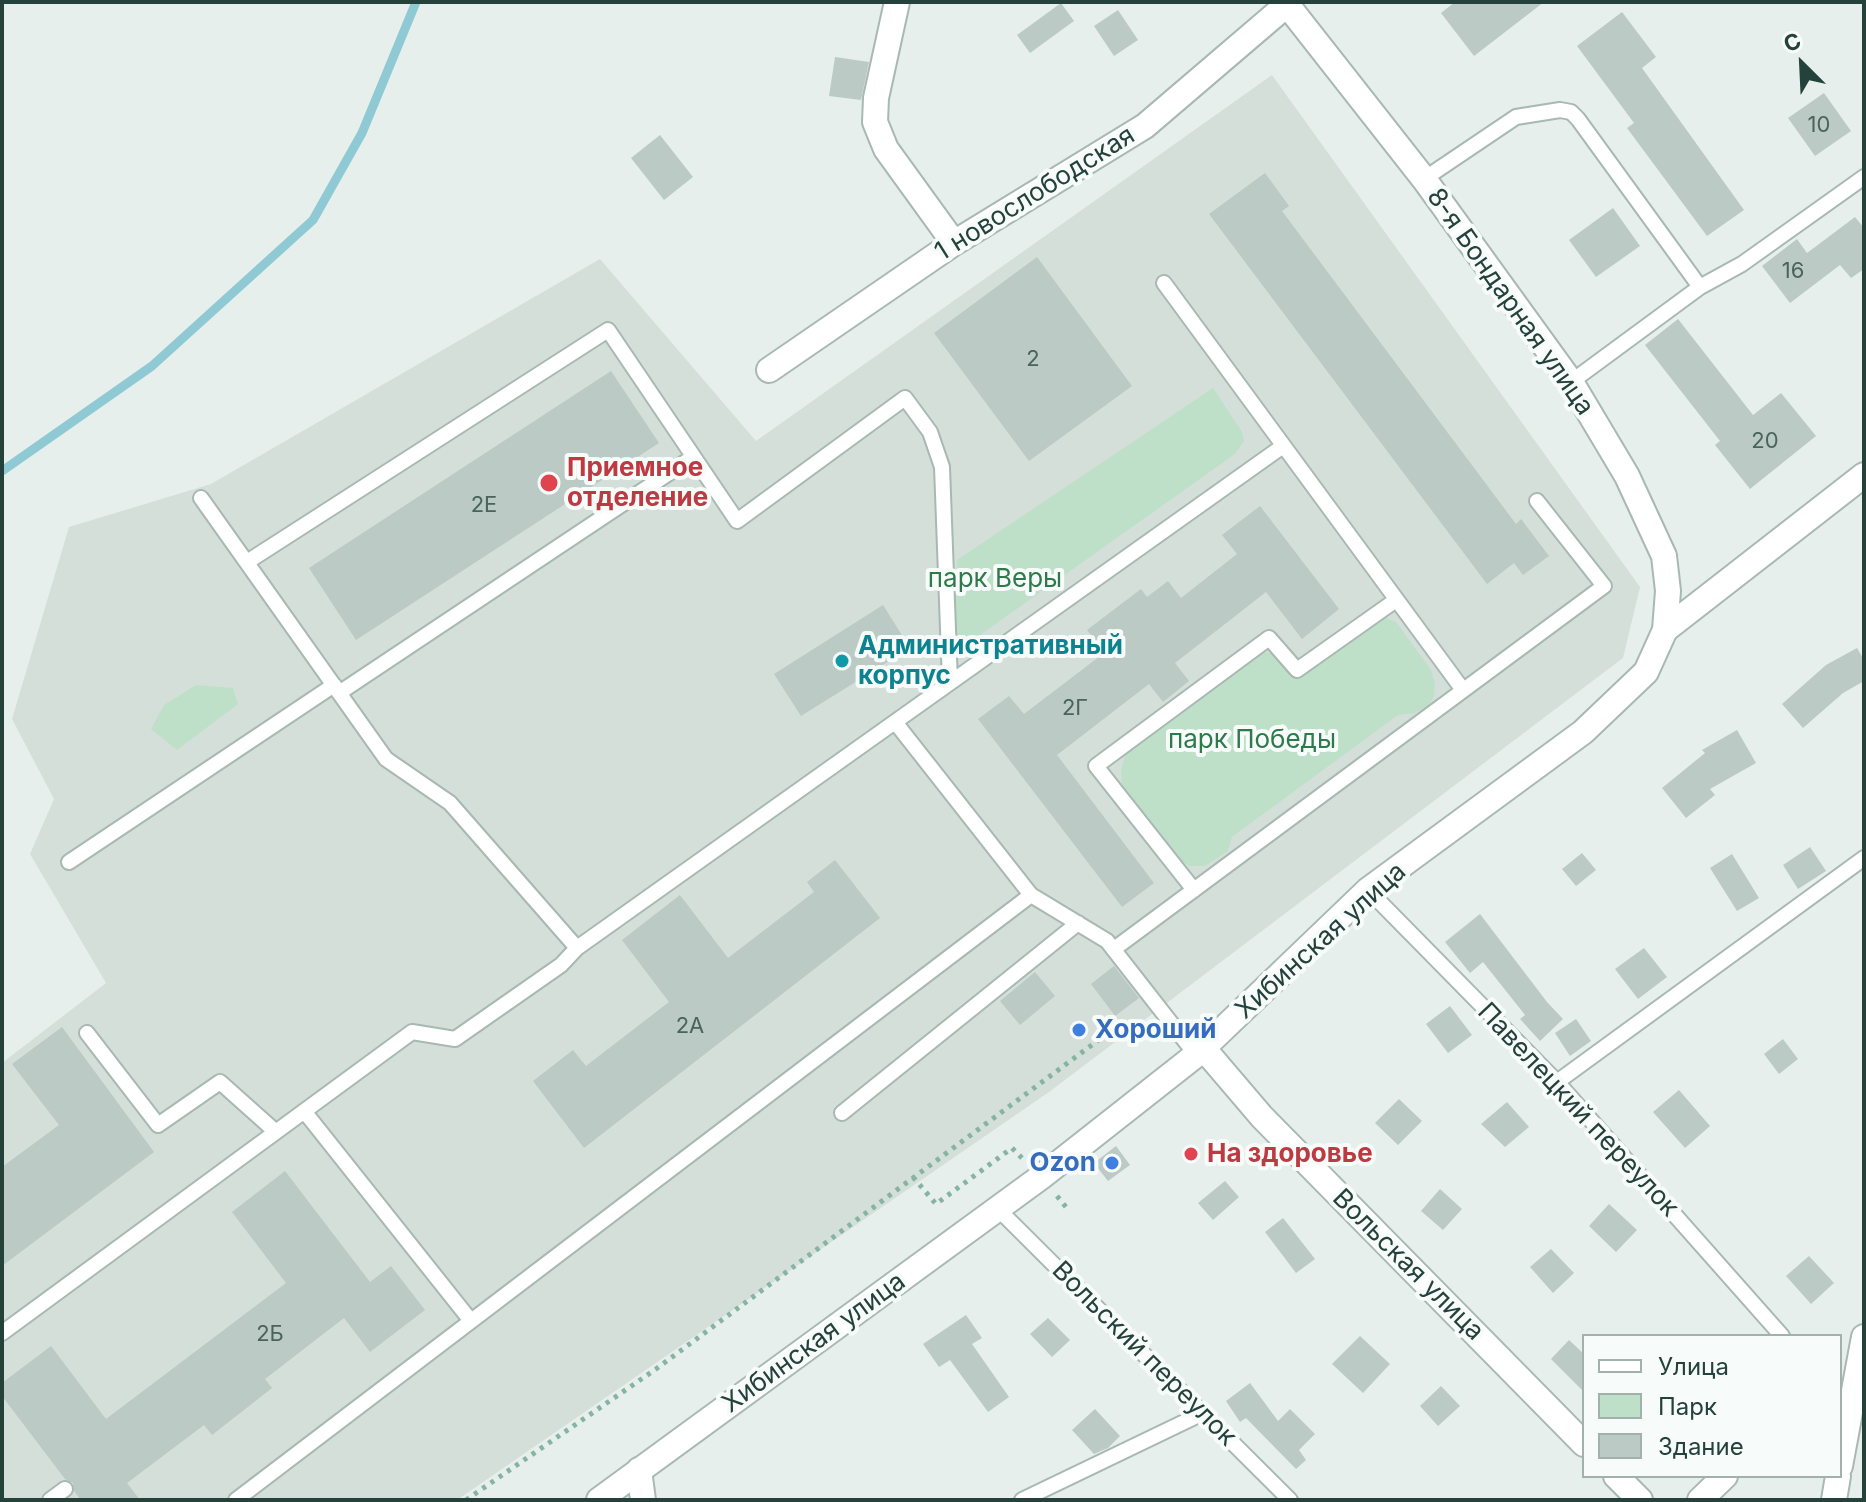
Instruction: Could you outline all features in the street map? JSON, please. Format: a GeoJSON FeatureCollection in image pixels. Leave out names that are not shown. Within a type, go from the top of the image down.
{"type":"FeatureCollection","features":[{"type":"Feature","properties":{"kind":"street"},"geometry":{"type":"LineString","coordinates":[[897,2],[876,98],[875,122],[886,149],[954,243]]}},
{"type":"Feature","properties":{"kind":"street","name":"1 новослободская"},"geometry":{"type":"LineString","coordinates":[[769,370],[954,243],[1145,126],[1287,3]]}},
{"type":"Feature","properties":{"kind":"street","name":"8-я Бондарная улица"},"geometry":{"type":"LineString","coordinates":[[1287,3],[1424,179],[1571,382],[1627,476],[1664,556],[1668,591],[1665,630]]}},
{"type":"Feature","properties":{"kind":"street","name":"Хибинская улица"},"geometry":{"type":"LineString","coordinates":[[599,1500],[1041,1177],[1200,1052],[1368,890],[1583,732],[1646,672],[1665,630],[1864,475]]}},
{"type":"Feature","properties":{"kind":"street","name":"Вольская улица"},"geometry":{"type":"LineString","coordinates":[[1200,1052],[1582,1442]]}},
{"type":"Feature","properties":{"kind":"street"},"geometry":{"type":"LineString","coordinates":[[1843,1423],[1864,1337]]}},
{"type":"Feature","properties":{"kind":"street"},"geometry":{"type":"LineString","coordinates":[[639,1470],[643,1500]]}},
{"type":"Feature","properties":{"kind":"street"},"geometry":{"type":"LineString","coordinates":[[1618,1478],[1640,1500]]}},
{"type":"Feature","properties":{"kind":"street"},"geometry":{"type":"LineString","coordinates":[[1700,1500],[1723,1478]]}},
{"type":"Feature","properties":{"kind":"street"},"geometry":{"type":"LineString","coordinates":[[1834,1500],[1838,1478]]}},
{"type":"Feature","properties":{"kind":"lane"},"geometry":{"type":"LineString","coordinates":[[1424,179],[1516,117],[1560,110],[1571,112],[1700,287]]}},
{"type":"Feature","properties":{"kind":"lane"},"geometry":{"type":"LineString","coordinates":[[1571,382],[1700,287],[1742,264],[1864,177]]}},
{"type":"Feature","properties":{"kind":"lane"},"geometry":{"type":"LineString","coordinates":[[1164,283],[1463,690]]}},
{"type":"Feature","properties":{"kind":"lane"},"geometry":{"type":"LineString","coordinates":[[247,562],[608,330],[737,521],[905,398],[930,432],[942,467],[950,683]]}},
{"type":"Feature","properties":{"kind":"lane"},"geometry":{"type":"LineString","coordinates":[[2,1333],[412,1032],[455,1039],[561,965],[577,948],[1283,446]]}},
{"type":"Feature","properties":{"kind":"lane"},"geometry":{"type":"LineString","coordinates":[[69,862],[693,457]]}},
{"type":"Feature","properties":{"kind":"lane"},"geometry":{"type":"LineString","coordinates":[[201,498],[386,759],[450,803],[577,948]]}},
{"type":"Feature","properties":{"kind":"lane"},"geometry":{"type":"LineString","coordinates":[[1114,949],[1604,586],[1537,501]]}},
{"type":"Feature","properties":{"kind":"lane"},"geometry":{"type":"LineString","coordinates":[[1194,890],[1096,766],[1269,638],[1297,670],[1396,600]]}},
{"type":"Feature","properties":{"kind":"lane"},"geometry":{"type":"LineString","coordinates":[[895,722],[1031,895],[1107,941],[1200,1052]]}},
{"type":"Feature","properties":{"kind":"lane"},"geometry":{"type":"LineString","coordinates":[[1557,1082],[1864,858]]}},
{"type":"Feature","properties":{"kind":"lane","name":"Павелецкий переулок"},"geometry":{"type":"LineString","coordinates":[[1368,890],[1557,1082],[1780,1334]]}},
{"type":"Feature","properties":{"kind":"lane"},"geometry":{"type":"LineString","coordinates":[[236,1500],[1031,895]]}},
{"type":"Feature","properties":{"kind":"lane"},"geometry":{"type":"LineString","coordinates":[[842,1113],[1078,923]]}},
{"type":"Feature","properties":{"kind":"lane"},"geometry":{"type":"LineString","coordinates":[[87,1033],[158,1125],[220,1082],[276,1132]]}},
{"type":"Feature","properties":{"kind":"lane"},"geometry":{"type":"LineString","coordinates":[[304,1111],[471,1321]]}},
{"type":"Feature","properties":{"kind":"lane","name":"Вольский переулок"},"geometry":{"type":"LineString","coordinates":[[997,1208],[1290,1500]]}},
{"type":"Feature","properties":{"kind":"lane"},"geometry":{"type":"LineString","coordinates":[[1022,1500],[1203,1413]]}},
{"type":"Feature","properties":{"kind":"lane"},"geometry":{"type":"LineString","coordinates":[[50,1500],[65,1489]]}},
{"type":"Feature","properties":{"kind":"path"},"geometry":{"type":"LineString","coordinates":[[466,1500],[656,1369],[1112,1030]]}},
{"type":"Feature","properties":{"kind":"path"},"geometry":{"type":"LineString","coordinates":[[913,1177],[936,1204],[1012,1148]]}},
{"type":"Feature","properties":{"kind":"shaded area"},"geometry":{"type":"Polygon","coordinates":[[[1272,75],[1640,587],[1623,658],[1049,1092],[457,1500],[2,1500],[2,1063],[106,983],[30,854],[54,799],[12,719],[69,527],[211,484],[600,259],[756,441],[1272,75]]]}},
{"type":"Feature","properties":{"kind":"green space","name":"парк Веры"},"geometry":{"type":"Polygon","coordinates":[[[1213,388],[1242,432],[1244,441],[1235,454],[966,645],[953,639],[957,560],[1213,388]]]}},
{"type":"Feature","properties":{"kind":"green space","name":"парк Победы"},"geometry":{"type":"Polygon","coordinates":[[[1381,616],[1396,622],[1431,670],[1434,696],[1428,706],[1415,713],[1398,715],[1232,837],[1228,851],[1205,866],[1190,866],[1180,861],[1122,785],[1121,770],[1125,755],[1251,656],[1265,652],[1272,654],[1281,658],[1297,676],[1381,616]]]}},
{"type":"Feature","properties":{"kind":"green space"},"geometry":{"type":"Polygon","coordinates":[[[196,685],[233,688],[238,704],[177,750],[151,729],[164,705],[196,685]]]}},
{"type":"Feature","properties":{"kind":"building"},"geometry":{"type":"Polygon","coordinates":[[[1455,2],[1544,2],[1474,56],[1441,13],[1455,2]]]}},
{"type":"Feature","properties":{"kind":"building"},"geometry":{"type":"Polygon","coordinates":[[[1061,3],[1074,21],[1030,53],[1017,35],[1061,3]]]}},
{"type":"Feature","properties":{"kind":"building"},"geometry":{"type":"Polygon","coordinates":[[[1118,10],[1138,40],[1114,56],[1094,26],[1118,10]]]}},
{"type":"Feature","properties":{"kind":"building"},"geometry":{"type":"Polygon","coordinates":[[[1622,12],[1656,57],[1642,68],[1744,210],[1707,236],[1627,128],[1634,123],[1577,46],[1622,12]]]}},
{"type":"Feature","properties":{"kind":"building"},"geometry":{"type":"Polygon","coordinates":[[[835,57],[869,62],[861,100],[829,96],[835,57]]]}},
{"type":"Feature","properties":{"kind":"building"},"geometry":{"type":"Polygon","coordinates":[[[1824,93],[1851,131],[1815,156],[1788,118],[1824,93]]]}},
{"type":"Feature","properties":{"kind":"building"},"geometry":{"type":"Polygon","coordinates":[[[660,135],[693,177],[664,200],[631,158],[660,135]]]}},
{"type":"Feature","properties":{"kind":"building"},"geometry":{"type":"Polygon","coordinates":[[[1265,173],[1289,206],[1282,211],[1516,524],[1521,519],[1549,556],[1523,575],[1514,563],[1487,584],[1209,214],[1265,173]]]}},
{"type":"Feature","properties":{"kind":"building"},"geometry":{"type":"Polygon","coordinates":[[[1613,208],[1640,246],[1596,277],[1569,240],[1613,208]]]}},
{"type":"Feature","properties":{"kind":"building"},"geometry":{"type":"Polygon","coordinates":[[[1855,217],[1864,228],[1864,269],[1851,278],[1840,265],[1790,303],[1762,266],[1797,239],[1807,253],[1855,217]]]}},
{"type":"Feature","properties":{"kind":"building"},"geometry":{"type":"Polygon","coordinates":[[[1037,257],[1132,386],[1029,461],[934,333],[1037,257]]]}},
{"type":"Feature","properties":{"kind":"building"},"geometry":{"type":"Polygon","coordinates":[[[1678,319],[1753,415],[1781,393],[1816,436],[1750,489],[1715,445],[1720,441],[1645,345],[1678,319]]]}},
{"type":"Feature","properties":{"kind":"building"},"geometry":{"type":"Polygon","coordinates":[[[611,371],[659,443],[356,640],[309,568],[611,371]]]}},
{"type":"Feature","properties":{"kind":"building"},"geometry":{"type":"Polygon","coordinates":[[[1260,506],[1339,609],[1302,639],[1266,592],[1175,663],[1189,681],[1163,702],[1149,684],[1057,755],[1154,883],[1122,907],[978,719],[1009,696],[1024,714],[1104,653],[1087,630],[1141,589],[1147,597],[1168,581],[1181,598],[1237,554],[1222,535],[1260,506]]]}},
{"type":"Feature","properties":{"kind":"building","name":"Административный корпус"},"geometry":{"type":"Polygon","coordinates":[[[883,605],[910,648],[801,716],[774,674],[883,605]]]}},
{"type":"Feature","properties":{"kind":"building"},"geometry":{"type":"Polygon","coordinates":[[[1857,648],[1864,660],[1864,681],[1843,693],[1803,728],[1782,704],[1826,665],[1857,648]]]}},
{"type":"Feature","properties":{"kind":"building"},"geometry":{"type":"Polygon","coordinates":[[[1737,730],[1756,763],[1710,789],[1715,795],[1686,818],[1662,788],[1705,753],[1702,750],[1737,730]]]}},
{"type":"Feature","properties":{"kind":"building"},"geometry":{"type":"Polygon","coordinates":[[[1810,847],[1826,871],[1798,889],[1783,865],[1810,847]]]}},
{"type":"Feature","properties":{"kind":"building"},"geometry":{"type":"Polygon","coordinates":[[[1582,853],[1596,870],[1576,886],[1562,869],[1582,853]]]}},
{"type":"Feature","properties":{"kind":"building"},"geometry":{"type":"Polygon","coordinates":[[[1732,854],[1759,898],[1737,911],[1710,868],[1732,854]]]}},
{"type":"Feature","properties":{"kind":"building"},"geometry":{"type":"Polygon","coordinates":[[[835,860],[880,918],[584,1148],[533,1081],[573,1050],[586,1066],[669,1002],[622,940],[680,895],[728,958],[814,892],[807,882],[835,860]]]}},
{"type":"Feature","properties":{"kind":"building"},"geometry":{"type":"Polygon","coordinates":[[[1480,914],[1563,1019],[1540,1041],[1520,1019],[1525,1015],[1483,962],[1470,973],[1445,942],[1480,914]]]}},
{"type":"Feature","properties":{"kind":"building"},"geometry":{"type":"Polygon","coordinates":[[[1644,948],[1667,977],[1638,999],[1615,969],[1644,948]]]}},
{"type":"Feature","properties":{"kind":"building"},"geometry":{"type":"Polygon","coordinates":[[[1114,966],[1139,998],[1115,1016],[1091,984],[1114,966]]]}},
{"type":"Feature","properties":{"kind":"building"},"geometry":{"type":"Polygon","coordinates":[[[1035,972],[1055,996],[1020,1025],[1000,1001],[1035,972]]]}},
{"type":"Feature","properties":{"kind":"building"},"geometry":{"type":"Polygon","coordinates":[[[1450,1006],[1472,1035],[1448,1053],[1426,1024],[1450,1006]]]}},
{"type":"Feature","properties":{"kind":"building"},"geometry":{"type":"Polygon","coordinates":[[[1576,1019],[1591,1041],[1570,1056],[1555,1033],[1576,1019]]]}},
{"type":"Feature","properties":{"kind":"building"},"geometry":{"type":"Polygon","coordinates":[[[62,1027],[154,1152],[2,1266],[2,1167],[59,1125],[12,1064],[62,1027]]]}},
{"type":"Feature","properties":{"kind":"building"},"geometry":{"type":"Polygon","coordinates":[[[1783,1039],[1798,1059],[1779,1074],[1764,1054],[1783,1039]]]}},
{"type":"Feature","properties":{"kind":"building"},"geometry":{"type":"Polygon","coordinates":[[[1679,1090],[1710,1126],[1685,1148],[1653,1112],[1679,1090]]]}},
{"type":"Feature","properties":{"kind":"building"},"geometry":{"type":"Polygon","coordinates":[[[1399,1099],[1422,1121],[1398,1145],[1375,1123],[1399,1099]]]}},
{"type":"Feature","properties":{"kind":"building"},"geometry":{"type":"Polygon","coordinates":[[[1507,1102],[1529,1127],[1505,1147],[1481,1124],[1507,1102]]]}},
{"type":"Feature","properties":{"kind":"building"},"geometry":{"type":"Polygon","coordinates":[[[1116,1146],[1130,1165],[1108,1181],[1094,1163],[1116,1146]]]}},
{"type":"Feature","properties":{"kind":"building"},"geometry":{"type":"Polygon","coordinates":[[[285,1171],[370,1282],[391,1266],[425,1310],[370,1352],[344,1318],[265,1379],[272,1388],[212,1435],[204,1425],[127,1483],[140,1500],[81,1500],[74,1491],[73,1483],[65,1479],[2,1396],[2,1383],[51,1346],[106,1419],[286,1283],[232,1212],[285,1171]]]}},
{"type":"Feature","properties":{"kind":"building"},"geometry":{"type":"Polygon","coordinates":[[[1225,1181],[1239,1197],[1213,1220],[1198,1203],[1225,1181]]]}},
{"type":"Feature","properties":{"kind":"building"},"geometry":{"type":"Polygon","coordinates":[[[1440,1189],[1462,1209],[1443,1230],[1421,1211],[1440,1189]]]}},
{"type":"Feature","properties":{"kind":"building"},"geometry":{"type":"Polygon","coordinates":[[[1609,1204],[1637,1230],[1616,1252],[1589,1226],[1609,1204]]]}},
{"type":"Feature","properties":{"kind":"building"},"geometry":{"type":"Polygon","coordinates":[[[1283,1218],[1315,1259],[1296,1273],[1265,1232],[1283,1218]]]}},
{"type":"Feature","properties":{"kind":"building"},"geometry":{"type":"Polygon","coordinates":[[[1551,1249],[1574,1273],[1553,1293],[1530,1267],[1551,1249]]]}},
{"type":"Feature","properties":{"kind":"building"},"geometry":{"type":"Polygon","coordinates":[[[1809,1256],[1834,1283],[1811,1304],[1786,1276],[1809,1256]]]}},
{"type":"Feature","properties":{"kind":"building"},"geometry":{"type":"Polygon","coordinates":[[[966,1315],[982,1338],[972,1344],[1009,1397],[988,1412],[950,1360],[939,1367],[923,1344],[966,1315]]]}},
{"type":"Feature","properties":{"kind":"building"},"geometry":{"type":"Polygon","coordinates":[[[1048,1318],[1070,1340],[1052,1357],[1030,1334],[1048,1318]]]}},
{"type":"Feature","properties":{"kind":"building"},"geometry":{"type":"Polygon","coordinates":[[[1360,1336],[1390,1364],[1363,1393],[1332,1364],[1360,1336]]]}},
{"type":"Feature","properties":{"kind":"building"},"geometry":{"type":"Polygon","coordinates":[[[1569,1340],[1582,1352],[1582,1390],[1551,1359],[1569,1340]]]}},
{"type":"Feature","properties":{"kind":"building"},"geometry":{"type":"Polygon","coordinates":[[[1250,1383],[1278,1421],[1290,1409],[1315,1434],[1299,1450],[1306,1460],[1296,1469],[1246,1418],[1240,1422],[1226,1401],[1250,1383]]]}},
{"type":"Feature","properties":{"kind":"building"},"geometry":{"type":"Polygon","coordinates":[[[1441,1386],[1460,1406],[1438,1426],[1420,1406],[1441,1386]]]}},
{"type":"Feature","properties":{"kind":"building"},"geometry":{"type":"Polygon","coordinates":[[[1095,1409],[1120,1436],[1108,1448],[1094,1454],[1072,1430],[1095,1409]]]}},
{"type":"Feature","properties":{"kind":"waterway"},"geometry":{"type":"LineString","coordinates":[[2,471],[152,366],[313,220],[362,133],[416,2]]}},
{"type":"Feature","properties":{"kind":"place","name":"Приемное отделение"},"geometry":{"type":"Point","coordinates":[549,483]}},
{"type":"Feature","properties":{"kind":"place","name":"Административный корпус"},"geometry":{"type":"Point","coordinates":[842,661]}},
{"type":"Feature","properties":{"kind":"place","name":"Хороший"},"geometry":{"type":"Point","coordinates":[1079,1030]}},
{"type":"Feature","properties":{"kind":"place","name":"На здоровье"},"geometry":{"type":"Point","coordinates":[1191,1154]}},
{"type":"Feature","properties":{"kind":"place","name":"Ozon"},"geometry":{"type":"Point","coordinates":[1112,1163]}}]}
